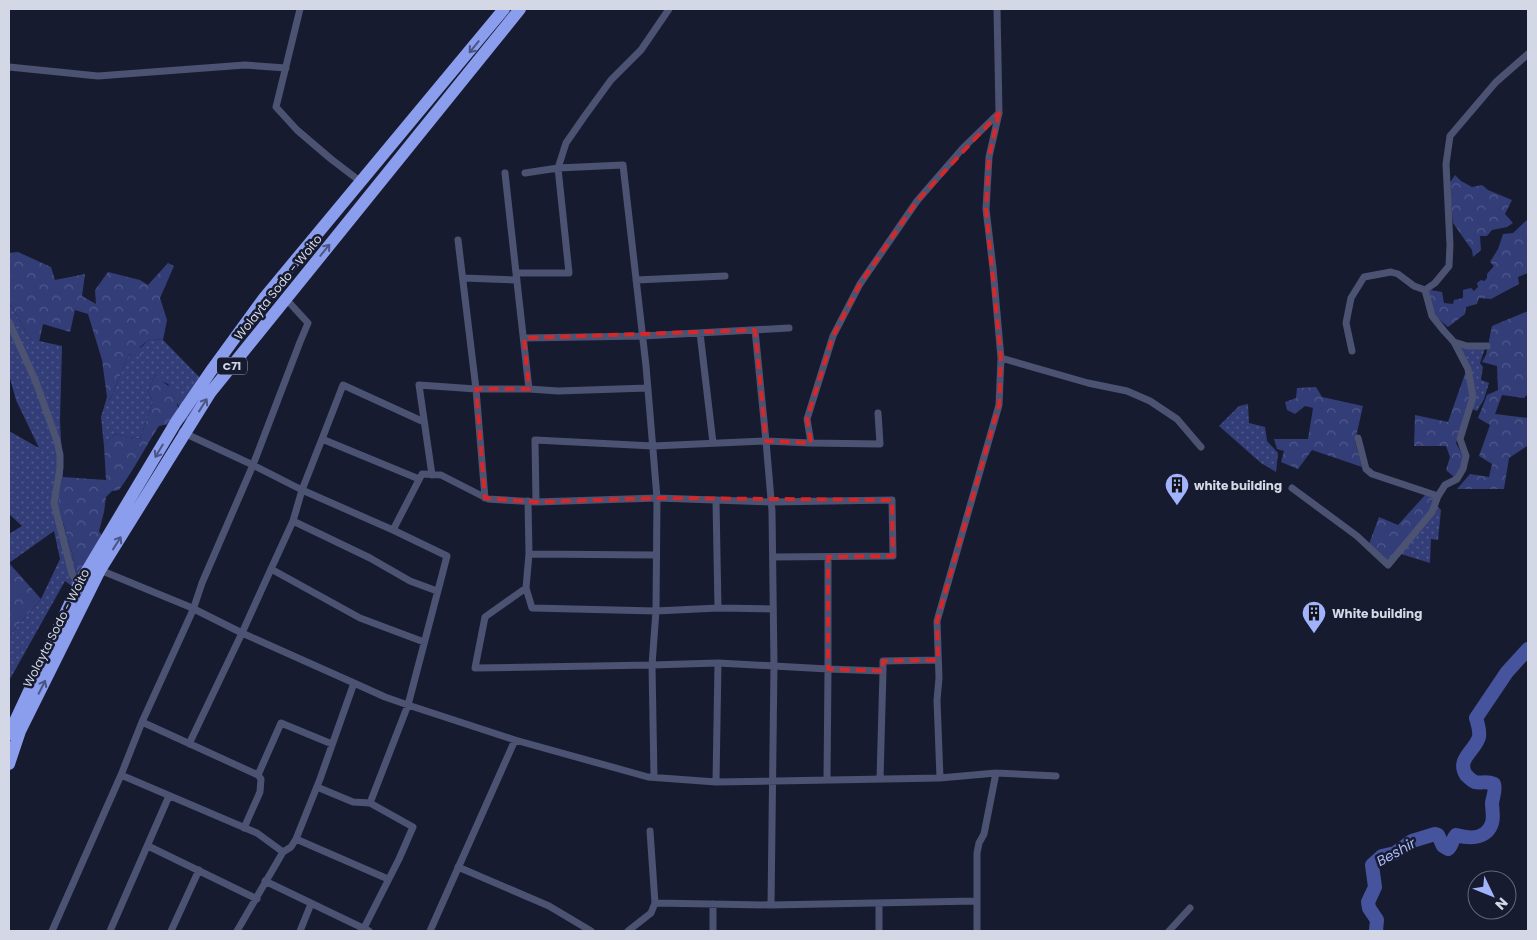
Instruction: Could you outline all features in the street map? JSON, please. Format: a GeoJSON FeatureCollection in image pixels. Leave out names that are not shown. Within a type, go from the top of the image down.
{"type":"FeatureCollection","features":[{"type":"Feature","properties":{"kind":"highway","name":"Wolayta Sodo - Woito"},"geometry":{"type":"LineString","coordinates":[[9,734],[79,584],[173,428],[218,360],[264,298],[504,9]]}},
{"type":"Feature","properties":{"kind":"highway","name":"Wolayta Sodo - Woito"},"geometry":{"type":"LineString","coordinates":[[9,764],[20,730],[100,570],[210,393],[520,9]]}},
{"type":"Feature","properties":{"kind":"highway"},"geometry":{"type":"LineString","coordinates":[[293,263],[306,274]]}},
{"type":"Feature","properties":{"kind":"street"},"geometry":{"type":"LineString","coordinates":[[300,9],[276,108],[297,130],[331,160],[361,182]]}},
{"type":"Feature","properties":{"kind":"street"},"geometry":{"type":"LineString","coordinates":[[462,278],[569,273],[558,168],[566,143],[611,80],[641,50],[669,9]]}},
{"type":"Feature","properties":{"kind":"street"},"geometry":{"type":"LineString","coordinates":[[940,778],[937,700],[937,621],[999,404],[1001,358],[986,209],[989,157],[999,113],[996,9]]}},
{"type":"Feature","properties":{"kind":"street"},"geometry":{"type":"LineString","coordinates":[[1425,290],[1435,283],[1449,266],[1450,245],[1446,164],[1450,136],[1496,82],[1528,54]]}},
{"type":"Feature","properties":{"kind":"street"},"geometry":{"type":"LineString","coordinates":[[9,67],[98,76],[245,65],[286,68]]}},
{"type":"Feature","properties":{"kind":"street"},"geometry":{"type":"LineString","coordinates":[[811,443],[807,419],[833,336],[860,284],[917,201],[963,148],[999,113]]}},
{"type":"Feature","properties":{"kind":"street"},"geometry":{"type":"LineString","coordinates":[[525,173],[558,168],[623,165],[643,336],[657,498],[656,611],[652,665],[654,777]]}},
{"type":"Feature","properties":{"kind":"street"},"geometry":{"type":"LineString","coordinates":[[505,173],[529,389]]}},
{"type":"Feature","properties":{"kind":"street"},"geometry":{"type":"LineString","coordinates":[[458,240],[476,389],[484,498]]}},
{"type":"Feature","properties":{"kind":"street"},"geometry":{"type":"LineString","coordinates":[[1352,351],[1346,323],[1351,298],[1364,277],[1391,272],[1398,274],[1414,286],[1425,290]]}},
{"type":"Feature","properties":{"kind":"street"},"geometry":{"type":"LineString","coordinates":[[636,280],[725,276]]}},
{"type":"Feature","properties":{"kind":"street"},"geometry":{"type":"LineString","coordinates":[[1292,488],[1357,536],[1388,565],[1432,512],[1438,496],[1445,486],[1458,478],[1466,456],[1460,439],[1473,396],[1468,369],[1454,342],[1432,316],[1425,290]]}},
{"type":"Feature","properties":{"kind":"street"},"geometry":{"type":"LineString","coordinates":[[54,930],[142,722],[193,610],[202,583],[253,465],[308,323],[286,299]]}},
{"type":"Feature","properties":{"kind":"street"},"geometry":{"type":"LineString","coordinates":[[9,322],[36,382],[57,441],[60,468],[54,503],[72,574],[79,584]]}},
{"type":"Feature","properties":{"kind":"street"},"geometry":{"type":"LineString","coordinates":[[524,338],[643,336],[790,328]]}},
{"type":"Feature","properties":{"kind":"street"},"geometry":{"type":"LineString","coordinates":[[755,330],[771,502],[774,666],[771,905]]}},
{"type":"Feature","properties":{"kind":"street"},"geometry":{"type":"LineString","coordinates":[[700,333],[713,443]]}},
{"type":"Feature","properties":{"kind":"street"},"geometry":{"type":"LineString","coordinates":[[1454,342],[1467,346],[1487,346]]}},
{"type":"Feature","properties":{"kind":"street"},"geometry":{"type":"LineString","coordinates":[[1001,358],[1088,383],[1127,391],[1150,401],[1176,419],[1201,447]]}},
{"type":"Feature","properties":{"kind":"street"},"geometry":{"type":"LineString","coordinates":[[189,744],[242,634],[293,521],[302,490],[343,385],[424,422]]}},
{"type":"Feature","properties":{"kind":"street"},"geometry":{"type":"LineString","coordinates":[[432,475],[419,385],[476,389],[558,391],[648,388]]}},
{"type":"Feature","properties":{"kind":"street"},"geometry":{"type":"LineString","coordinates":[[773,609],[718,608],[656,611],[532,608],[526,588],[535,440],[653,446],[766,441],[880,444],[878,413]]}},
{"type":"Feature","properties":{"kind":"street"},"geometry":{"type":"LineString","coordinates":[[173,428],[302,490],[447,556],[408,705],[370,804]]}},
{"type":"Feature","properties":{"kind":"street"},"geometry":{"type":"LineString","coordinates":[[1358,438],[1366,469],[1372,474],[1438,496]]}},
{"type":"Feature","properties":{"kind":"street"},"geometry":{"type":"LineString","coordinates":[[322,439],[419,479]]}},
{"type":"Feature","properties":{"kind":"street"},"geometry":{"type":"LineString","coordinates":[[393,530],[422,474],[441,475],[488,499],[532,501],[657,498],[771,502],[892,500],[893,556],[772,557]]}},
{"type":"Feature","properties":{"kind":"street"},"geometry":{"type":"LineString","coordinates":[[716,500],[718,608]]}},
{"type":"Feature","properties":{"kind":"street"},"geometry":{"type":"LineString","coordinates":[[293,521],[370,558],[410,580],[437,591]]}},
{"type":"Feature","properties":{"kind":"street"},"geometry":{"type":"LineString","coordinates":[[529,554],[656,555]]}},
{"type":"Feature","properties":{"kind":"street"},"geometry":{"type":"LineString","coordinates":[[827,780],[828,557]]}},
{"type":"Feature","properties":{"kind":"street"},"geometry":{"type":"LineString","coordinates":[[271,569],[360,618],[424,642]]}},
{"type":"Feature","properties":{"kind":"street"},"geometry":{"type":"LineString","coordinates":[[100,570],[190,607],[242,634],[385,697],[515,740],[648,777],[716,782],[940,778],[996,773],[1056,776]]}},
{"type":"Feature","properties":{"kind":"street"},"geometry":{"type":"LineString","coordinates":[[526,588],[485,617],[476,668],[718,663],[883,671]]}},
{"type":"Feature","properties":{"kind":"street"},"geometry":{"type":"LineString","coordinates":[[880,779],[883,661],[938,660]]}},
{"type":"Feature","properties":{"kind":"street"},"geometry":{"type":"LineString","coordinates":[[716,782],[718,663]]}},
{"type":"Feature","properties":{"kind":"street"},"geometry":{"type":"LineString","coordinates":[[237,931],[283,852],[291,848],[296,839],[317,787],[354,683]]}},
{"type":"Feature","properties":{"kind":"street"},"geometry":{"type":"LineString","coordinates":[[142,722],[258,774],[261,779],[260,792],[244,828]]}},
{"type":"Feature","properties":{"kind":"street"},"geometry":{"type":"LineString","coordinates":[[258,774],[281,723],[332,744]]}},
{"type":"Feature","properties":{"kind":"street"},"geometry":{"type":"LineString","coordinates":[[430,931],[515,740]]}},
{"type":"Feature","properties":{"kind":"street"},"geometry":{"type":"LineString","coordinates":[[977,931],[977,852],[984,834],[996,773]]}},
{"type":"Feature","properties":{"kind":"street"},"geometry":{"type":"LineString","coordinates":[[121,775],[257,834],[283,852]]}},
{"type":"Feature","properties":{"kind":"street"},"geometry":{"type":"LineString","coordinates":[[266,881],[366,930],[413,827],[370,804],[352,802],[317,787]]}},
{"type":"Feature","properties":{"kind":"street"},"geometry":{"type":"LineString","coordinates":[[110,931],[169,796]]}},
{"type":"Feature","properties":{"kind":"street"},"geometry":{"type":"LineString","coordinates":[[628,931],[651,913],[655,903],[650,831]]}},
{"type":"Feature","properties":{"kind":"street"},"geometry":{"type":"LineString","coordinates":[[296,839],[388,879]]}},
{"type":"Feature","properties":{"kind":"street"},"geometry":{"type":"LineString","coordinates":[[148,846],[256,899]]}},
{"type":"Feature","properties":{"kind":"street"},"geometry":{"type":"LineString","coordinates":[[458,866],[549,906],[591,931]]}},
{"type":"Feature","properties":{"kind":"street"},"geometry":{"type":"LineString","coordinates":[[172,931],[199,870]]}},
{"type":"Feature","properties":{"kind":"street"},"geometry":{"type":"LineString","coordinates":[[655,903],[771,905],[976,901]]}},
{"type":"Feature","properties":{"kind":"street"},"geometry":{"type":"LineString","coordinates":[[879,903],[879,931]]}},
{"type":"Feature","properties":{"kind":"street"},"geometry":{"type":"LineString","coordinates":[[300,931],[311,904]]}},
{"type":"Feature","properties":{"kind":"street"},"geometry":{"type":"LineString","coordinates":[[713,904],[714,931]]}},
{"type":"Feature","properties":{"kind":"street"},"geometry":{"type":"LineString","coordinates":[[1169,931],[1190,908]]}},
{"type":"Feature","properties":{"kind":"highlighted area"},"geometry":{"type":"Polygon","coordinates":[[[999,113],[989,157],[986,209],[1001,358],[999,405],[937,621],[938,660],[883,661],[883,671],[828,669],[828,557],[893,556],[892,500],[657,498],[536,502],[485,498],[476,389],[529,389],[524,338],[755,330],[766,441],[811,443],[807,419],[833,336],[860,284],[917,201],[999,113]]]}},
{"type":"Feature","properties":{"kind":"green space"},"geometry":{"type":"Polygon","coordinates":[[[1455,175],[1472,187],[1482,185],[1488,190],[1512,200],[1505,214],[1513,223],[1507,227],[1492,230],[1487,236],[1480,236],[1481,250],[1473,257],[1472,250],[1453,223],[1449,184],[1455,175]]]}},
{"type":"Feature","properties":{"kind":"green space"},"geometry":{"type":"Polygon","coordinates":[[[1528,219],[1528,273],[1518,277],[1519,284],[1491,299],[1479,298],[1477,304],[1466,307],[1465,314],[1448,327],[1434,315],[1427,295],[1430,290],[1442,292],[1444,303],[1453,304],[1454,300],[1463,298],[1463,290],[1471,288],[1474,291],[1478,287],[1477,283],[1487,278],[1487,274],[1494,266],[1490,262],[1498,249],[1503,234],[1513,233],[1528,219]]]}},
{"type":"Feature","properties":{"kind":"green space"},"geometry":{"type":"Polygon","coordinates":[[[18,252],[51,267],[55,280],[85,274],[82,296],[96,304],[95,290],[108,272],[140,280],[148,285],[168,263],[174,266],[160,298],[167,320],[163,340],[150,339],[140,347],[145,359],[129,354],[110,400],[107,397],[102,360],[88,314],[75,310],[70,332],[43,324],[39,342],[30,339],[9,302],[9,253],[18,252]]]}},
{"type":"Feature","properties":{"kind":"green space"},"geometry":{"type":"Polygon","coordinates":[[[9,302],[30,339],[62,346],[60,421],[63,477],[59,493],[59,509],[80,580],[90,585],[84,595],[65,581],[10,679],[9,636],[41,599],[60,559],[54,531],[9,563],[9,534],[22,526],[9,514],[9,431],[39,448],[16,400],[9,375],[9,302]]]}},
{"type":"Feature","properties":{"kind":"green space"},"geometry":{"type":"Polygon","coordinates":[[[1528,311],[1528,394],[1524,398],[1502,395],[1495,414],[1528,418],[1527,446],[1509,458],[1504,489],[1457,489],[1470,474],[1489,477],[1492,464],[1479,456],[1490,425],[1478,418],[1487,395],[1498,390],[1497,366],[1482,362],[1486,355],[1492,326],[1528,311]]]}},
{"type":"Feature","properties":{"kind":"green space"},"geometry":{"type":"Polygon","coordinates":[[[150,339],[163,340],[210,388],[186,421],[168,384],[161,381],[155,375],[148,391],[153,402],[140,439],[114,434],[104,446],[101,417],[107,397],[110,400],[129,354],[144,358],[140,348],[150,339]]]}},
{"type":"Feature","properties":{"kind":"green space"},"geometry":{"type":"Polygon","coordinates":[[[1458,345],[1485,348],[1480,363],[1483,367],[1481,380],[1489,383],[1484,399],[1477,411],[1472,409],[1475,393],[1458,345]]]}},
{"type":"Feature","properties":{"kind":"green space"},"geometry":{"type":"Polygon","coordinates":[[[1466,371],[1471,398],[1456,443],[1463,456],[1455,478],[1446,470],[1450,457],[1446,446],[1414,446],[1415,415],[1448,422],[1466,371]]]}},
{"type":"Feature","properties":{"kind":"green space"},"geometry":{"type":"Polygon","coordinates":[[[155,375],[181,394],[177,405],[186,421],[159,426],[119,490],[112,491],[106,497],[99,531],[104,539],[80,580],[59,509],[59,493],[63,477],[106,480],[104,446],[114,434],[140,439],[153,402],[148,391],[155,375]]]}},
{"type":"Feature","properties":{"kind":"green space"},"geometry":{"type":"Polygon","coordinates":[[[1316,387],[1322,397],[1363,406],[1355,441],[1362,467],[1312,450],[1298,469],[1281,462],[1284,451],[1277,449],[1274,439],[1308,439],[1313,408],[1305,406],[1295,414],[1287,410],[1285,402],[1296,398],[1297,388],[1316,387]]]}},
{"type":"Feature","properties":{"kind":"green space"},"geometry":{"type":"Polygon","coordinates":[[[1248,404],[1249,423],[1265,427],[1267,441],[1278,453],[1276,472],[1261,463],[1219,426],[1239,406],[1248,404]]]}},
{"type":"Feature","properties":{"kind":"green space"},"geometry":{"type":"Polygon","coordinates":[[[1426,494],[1435,497],[1432,511],[1388,562],[1369,544],[1379,517],[1398,525],[1426,494]]]}},
{"type":"Feature","properties":{"kind":"green space"},"geometry":{"type":"Polygon","coordinates":[[[1437,506],[1441,510],[1438,540],[1431,539],[1430,563],[1401,554],[1437,506]]]}},
{"type":"Feature","properties":{"kind":"green space"},"geometry":{"type":"Polygon","coordinates":[[[9,563],[41,599],[9,636],[10,604],[9,563]]]}},
{"type":"Feature","properties":{"kind":"waterway","name":"Beshir"},"geometry":{"type":"LineString","coordinates":[[1376,931],[1377,920],[1369,908],[1368,902],[1375,887],[1372,865],[1382,856],[1395,853],[1412,841],[1435,834],[1438,835],[1443,846],[1448,849],[1456,835],[1467,837],[1482,835],[1490,828],[1493,818],[1494,784],[1473,781],[1466,775],[1463,764],[1479,737],[1476,718],[1507,672],[1528,649]]}},
{"type":"Feature","properties":{"kind":"place","name":"white building"},"geometry":{"type":"Point","coordinates":[1177,506]}},
{"type":"Feature","properties":{"kind":"place","name":"White building"},"geometry":{"type":"Point","coordinates":[1314,634]}}]}
